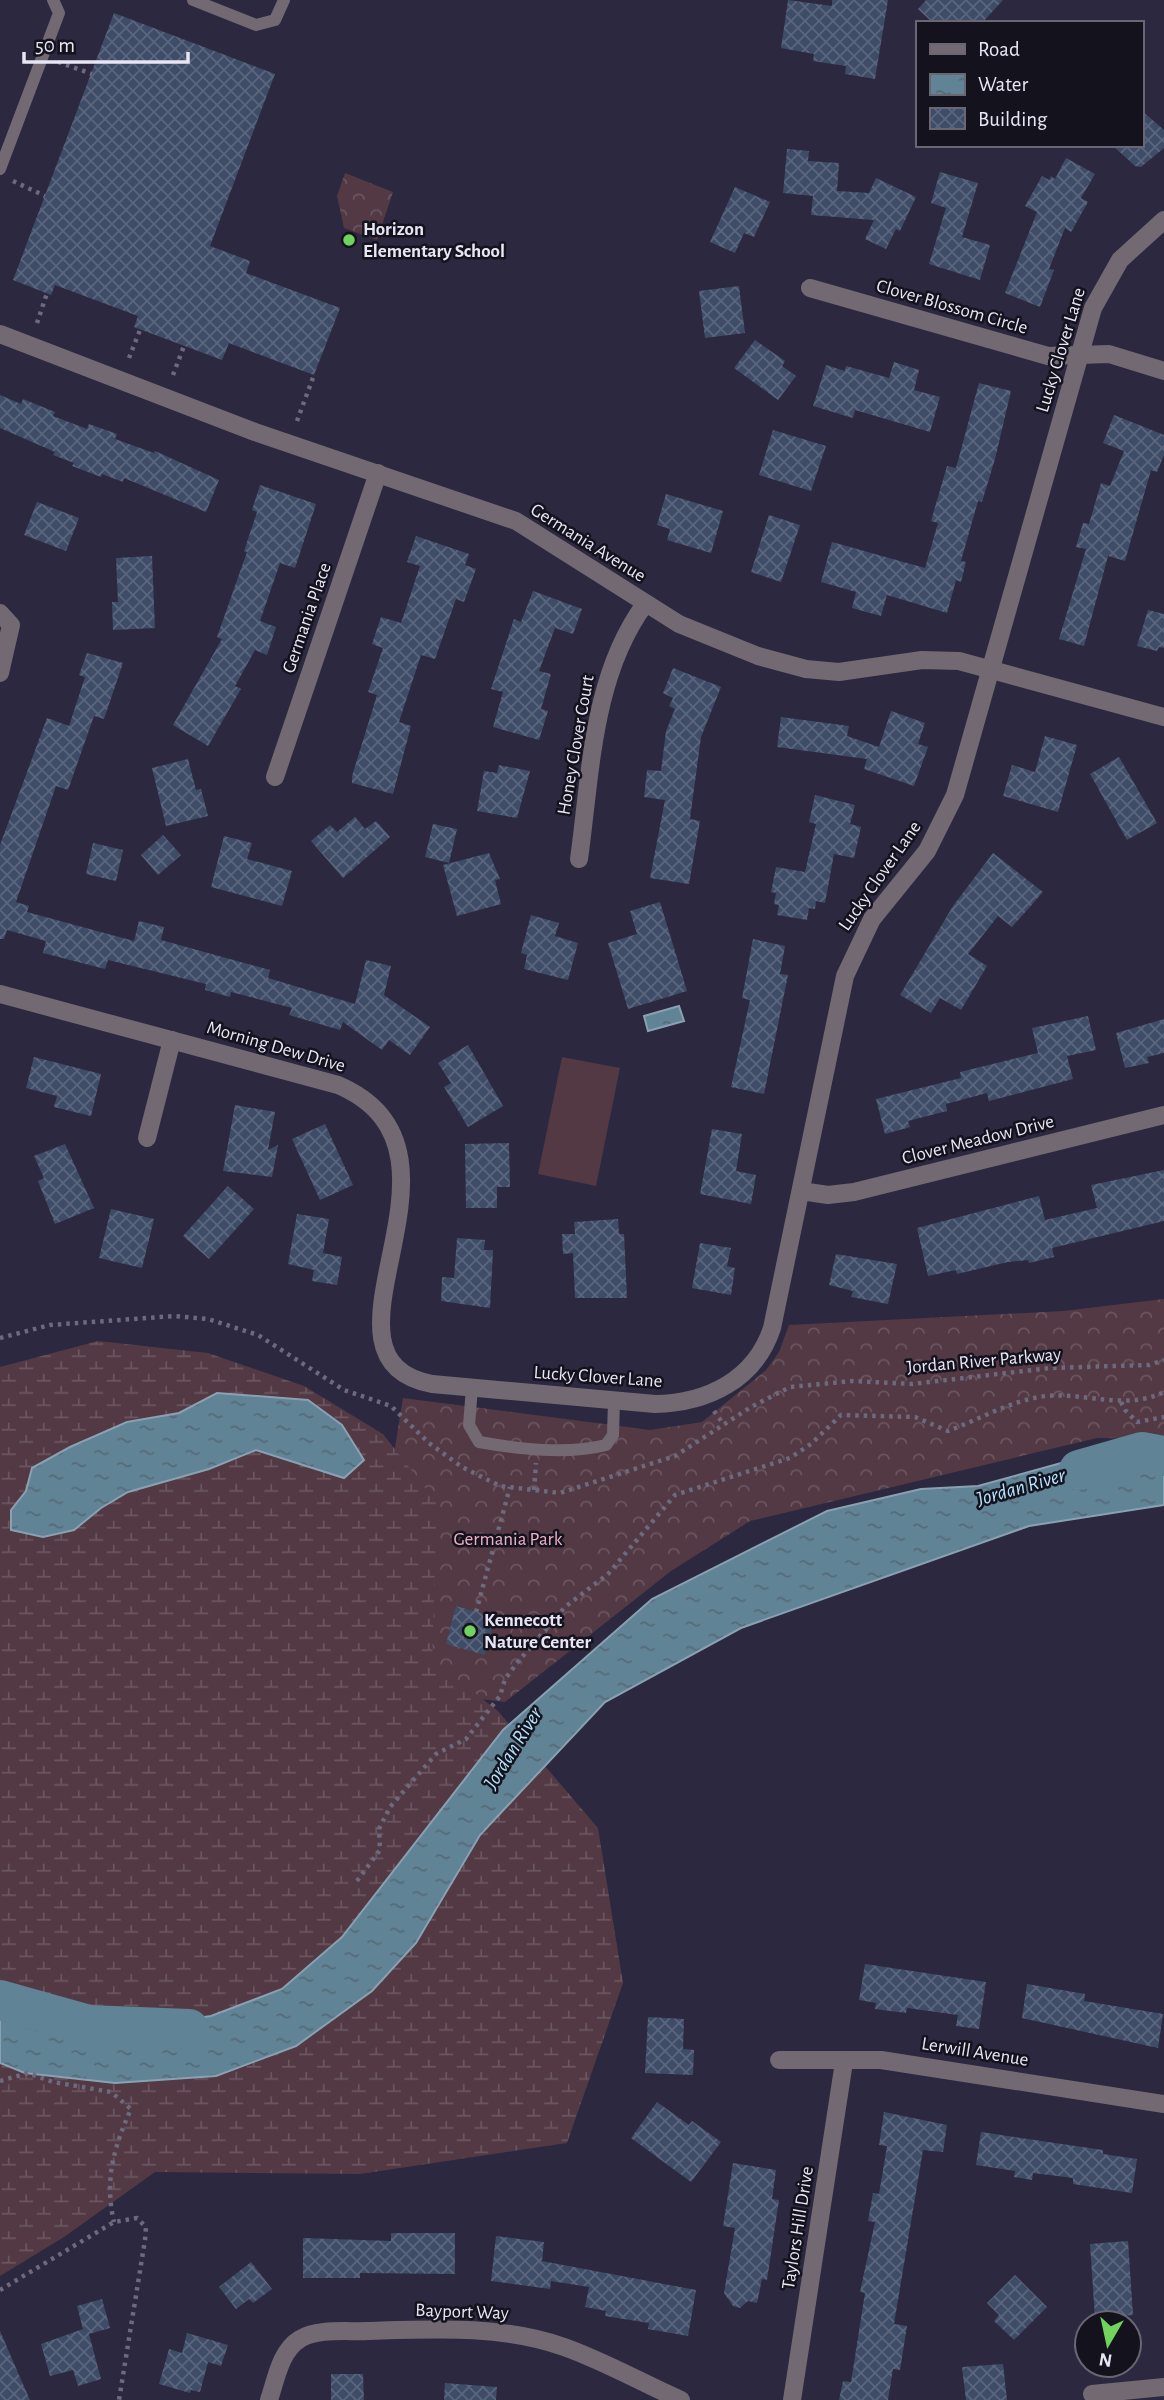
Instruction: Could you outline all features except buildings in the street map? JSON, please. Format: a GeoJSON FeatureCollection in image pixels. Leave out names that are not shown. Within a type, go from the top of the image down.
{"type":"FeatureCollection","features":[{"type":"Feature","properties":{"kind":"street","name":"Lucky Clover Lane"},"geometry":{"type":"LineString","coordinates":[[413,1379],[472,1388],[614,1401],[655,1404],[689,1401],[719,1390],[747,1370],[767,1343],[836,1014],[850,960],[872,919],[918,863],[942,823],[961,777],[1093,308],[1111,271],[1129,249],[1164,220]]}},
{"type":"Feature","properties":{"kind":"street","name":"Clover Blossom Circle"},"geometry":{"type":"LineString","coordinates":[[810,288],[1048,356],[1109,354],[1164,371]]}},
{"type":"Feature","properties":{"kind":"street","name":"Germania Avenue"},"geometry":{"type":"LineString","coordinates":[[0,334],[255,432],[516,521],[645,604],[704,635],[806,669],[853,672],[934,659],[990,668],[1164,717]]}},
{"type":"Feature","properties":{"kind":"street","name":"Germania Place"},"geometry":{"type":"LineString","coordinates":[[275,776],[378,473]]}},
{"type":"Feature","properties":{"kind":"street","name":"Honey Clover Court"},"geometry":{"type":"LineString","coordinates":[[579,859],[606,683],[625,634],[645,604]]}},
{"type":"Feature","properties":{"kind":"street"},"geometry":{"type":"LineString","coordinates":[[0,613],[11,625],[0,674]]}},
{"type":"Feature","properties":{"kind":"street","name":"Morning Dew Drive"},"geometry":{"type":"LineString","coordinates":[[0,994],[338,1085],[371,1105],[388,1125],[399,1149],[403,1177],[380,1333],[388,1357],[413,1379]]}},
{"type":"Feature","properties":{"kind":"street"},"geometry":{"type":"LineString","coordinates":[[147,1138],[172,1040]]}},
{"type":"Feature","properties":{"kind":"street","name":"Clover Meadow Drive"},"geometry":{"type":"LineString","coordinates":[[801,1191],[828,1195],[854,1192],[1164,1115]]}},
{"type":"Feature","properties":{"kind":"street","name":"Lerwill Avenue"},"geometry":{"type":"LineString","coordinates":[[779,2060],[881,2060],[1164,2104]]}},
{"type":"Feature","properties":{"kind":"street","name":"Taylors Hill Drive"},"geometry":{"type":"LineString","coordinates":[[792,2400],[844,2062]]}},
{"type":"Feature","properties":{"kind":"street","name":"Bayport Way"},"geometry":{"type":"LineString","coordinates":[[269,2400],[281,2364],[300,2338],[318,2333],[419,2330],[486,2331],[526,2336],[565,2347],[681,2400]]}},
{"type":"Feature","properties":{"kind":"street"},"geometry":{"type":"LineString","coordinates":[[1092,2394],[1164,2387]]}},
{"type":"Feature","properties":{"kind":"lane"},"geometry":{"type":"LineString","coordinates":[[0,169],[59,13],[53,0]]}},
{"type":"Feature","properties":{"kind":"lane"},"geometry":{"type":"LineString","coordinates":[[193,0],[256,24],[275,20],[284,0]]}},
{"type":"Feature","properties":{"kind":"lane"},"geometry":{"type":"LineString","coordinates":[[472,1388],[469,1425],[479,1442],[499,1446],[586,1450],[606,1445],[613,1435],[614,1401]]}},
{"type":"Feature","properties":{"kind":"path"},"geometry":{"type":"LineString","coordinates":[[58,62],[92,74]]}},
{"type":"Feature","properties":{"kind":"path"},"geometry":{"type":"LineString","coordinates":[[13,181],[45,196]]}},
{"type":"Feature","properties":{"kind":"path"},"geometry":{"type":"LineString","coordinates":[[37,323],[47,293]]}},
{"type":"Feature","properties":{"kind":"path"},"geometry":{"type":"LineString","coordinates":[[129,358],[140,330]]}},
{"type":"Feature","properties":{"kind":"path"},"geometry":{"type":"LineString","coordinates":[[173,375],[184,346]]}},
{"type":"Feature","properties":{"kind":"path"},"geometry":{"type":"LineString","coordinates":[[297,421],[314,375]]}},
{"type":"Feature","properties":{"kind":"path","name":"Jordan River Parkway"},"geometry":{"type":"LineString","coordinates":[[0,1338],[50,1325],[175,1316],[208,1319],[258,1335],[344,1390],[391,1406],[429,1443],[462,1467],[500,1486],[560,1493],[675,1456],[751,1407],[790,1387],[853,1381],[912,1384],[1050,1368],[1149,1365],[1164,1360]]}},
{"type":"Feature","properties":{"kind":"path"},"geometry":{"type":"LineString","coordinates":[[357,1881],[380,1850],[379,1829],[390,1807],[436,1754],[466,1739],[500,1696],[505,1679],[517,1663],[565,1607],[608,1574],[675,1495],[790,1458],[811,1444],[841,1415],[915,1417],[948,1431],[1021,1401],[1048,1396],[1121,1402],[1164,1392]]}},
{"type":"Feature","properties":{"kind":"path"},"geometry":{"type":"LineString","coordinates":[[1121,1402],[1137,1422],[1164,1417]]}},
{"type":"Feature","properties":{"kind":"path"},"geometry":{"type":"LineString","coordinates":[[476,1612],[510,1487]]}},
{"type":"Feature","properties":{"kind":"path"},"geometry":{"type":"LineString","coordinates":[[0,2081],[28,2073],[58,2083],[111,2092],[131,2109],[117,2138],[109,2178],[114,2222]]}},
{"type":"Feature","properties":{"kind":"path"},"geometry":{"type":"LineString","coordinates":[[0,2290],[114,2222],[137,2218],[146,2227],[119,2400]]}},
{"type":"Feature","properties":{"kind":"green space"},"geometry":{"type":"Polygon","coordinates":[[[345,173],[393,192],[377,240],[344,228],[337,196],[345,173]]]}},
{"type":"Feature","properties":{"kind":"green space"},"geometry":{"type":"Polygon","coordinates":[[[562,1057],[620,1068],[596,1186],[538,1174],[562,1057]]]}},
{"type":"Feature","properties":{"kind":"green space","name":"Germania Park"},"geometry":{"type":"Polygon","coordinates":[[[1164,1299],[1164,1439],[1097,1438],[750,1521],[671,1571],[505,1702],[357,1684],[403,1398],[650,1430],[702,1422],[766,1370],[779,1352],[789,1325],[1063,1311],[1164,1299]]]}},
{"type":"Feature","properties":{"kind":"green space"},"geometry":{"type":"Polygon","coordinates":[[[98,1341],[208,1353],[304,1386],[383,1434],[437,1503],[432,1660],[498,1711],[598,1828],[623,1983],[567,2143],[360,2174],[155,2172],[64,2237],[0,2276],[0,1367],[98,1341]]]}},
{"type":"Feature","properties":{"kind":"water"},"geometry":{"type":"Polygon","coordinates":[[[679,1006],[684,1021],[648,1031],[644,1016],[679,1006]]]}},
{"type":"Feature","properties":{"kind":"water"},"geometry":{"type":"Polygon","coordinates":[[[217,1393],[308,1400],[342,1425],[364,1460],[344,1478],[256,1450],[209,1469],[128,1492],[101,1508],[74,1530],[43,1537],[11,1530],[11,1510],[26,1491],[32,1468],[70,1447],[127,1422],[179,1413],[217,1393]]]}},
{"type":"Feature","properties":{"kind":"water"},"geometry":{"type":"Polygon","coordinates":[[[1164,1452],[1164,1505],[1029,1526],[741,1628],[605,1702],[480,1835],[416,1943],[372,1991],[296,2046],[216,2076],[115,2083],[25,2073],[0,2063],[0,1998],[18,2008],[130,2028],[211,2016],[282,1989],[342,1937],[503,1730],[652,1599],[827,1511],[921,1489],[978,1486],[1072,1460],[1164,1452]]]}},
{"type":"Feature","properties":{"kind":"waterway","name":"Jordan River"},"geometry":{"type":"LineString","coordinates":[[1079,1470],[1142,1452],[1164,1456]]}},
{"type":"Feature","properties":{"kind":"waterway","name":"Jordan River"},"geometry":{"type":"LineString","coordinates":[[0,2000],[89,2025],[189,2029]]}},
{"type":"Feature","properties":{"kind":"place","name":"Horizon Elementary School"},"geometry":{"type":"Point","coordinates":[349,240]}},
{"type":"Feature","properties":{"kind":"place","name":"Kennecott Nature Center"},"geometry":{"type":"Point","coordinates":[470,1631]}}]}
